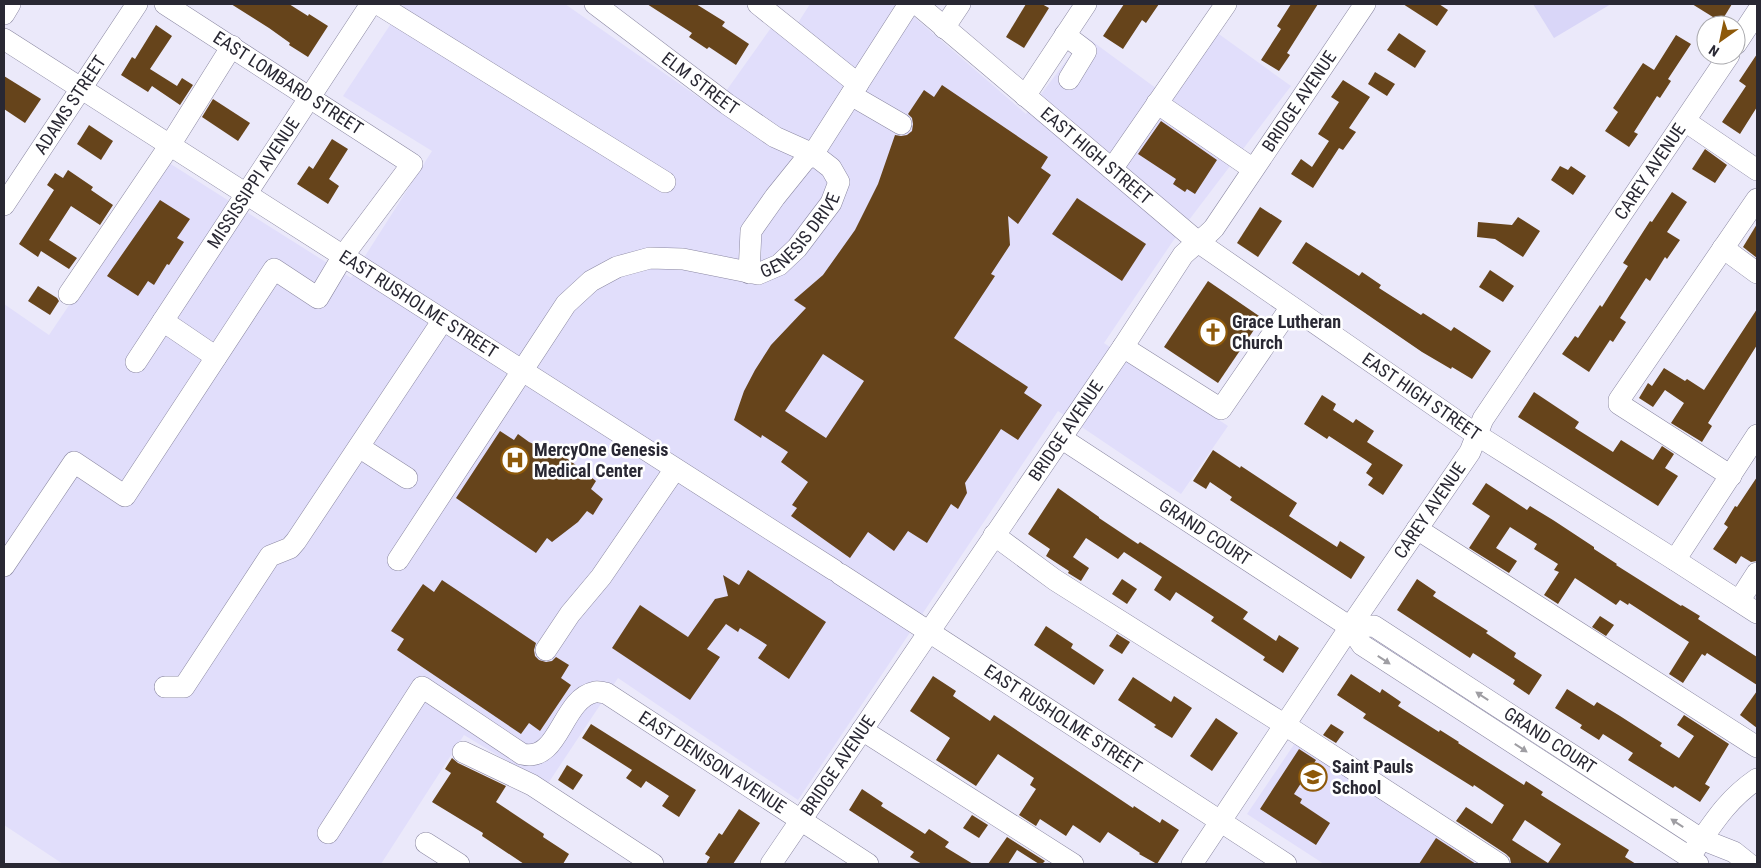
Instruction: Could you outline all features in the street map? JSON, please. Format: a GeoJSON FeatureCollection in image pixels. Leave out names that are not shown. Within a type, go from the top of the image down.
{"type":"FeatureCollection","features":[{"type":"Feature","properties":{"kind":"street"},"geometry":{"type":"LineString","coordinates":[[4,14],[10,4]]}},
{"type":"Feature","properties":{"kind":"street","name":"ADAMS STREET"},"geometry":{"type":"LineString","coordinates":[[4,205],[137,4]]}},
{"type":"Feature","properties":{"kind":"street","name":"EAST LOMBARD STREET"},"geometry":{"type":"LineString","coordinates":[[165,4],[412,164],[343,256]]}},
{"type":"Feature","properties":{"kind":"street","name":"MISSISSIPPI AVENUE"},"geometry":{"type":"LineString","coordinates":[[136,362],[371,4]]}},
{"type":"Feature","properties":{"kind":"street"},"geometry":{"type":"LineString","coordinates":[[378,4],[665,182]]}},
{"type":"Feature","properties":{"kind":"street","name":"ELM STREET"},"geometry":{"type":"LineString","coordinates":[[594,4],[775,137],[813,154]]}},
{"type":"Feature","properties":{"kind":"street"},"geometry":{"type":"LineString","coordinates":[[758,4],[855,90],[901,124]]}},
{"type":"Feature","properties":{"kind":"street"},"geometry":{"type":"LineString","coordinates":[[749,273],[751,232],[775,197],[804,161],[813,154],[909,4]]}},
{"type":"Feature","properties":{"kind":"street","name":"EAST HIGH STREET"},"geometry":{"type":"LineString","coordinates":[[917,4],[1198,242],[1477,435],[1757,613]]}},
{"type":"Feature","properties":{"kind":"street"},"geometry":{"type":"LineString","coordinates":[[944,28],[960,4]]}},
{"type":"Feature","properties":{"kind":"street"},"geometry":{"type":"LineString","coordinates":[[1024,96],[1086,4]]}},
{"type":"Feature","properties":{"kind":"street"},"geometry":{"type":"LineString","coordinates":[[1112,169],[1226,4]]}},
{"type":"Feature","properties":{"kind":"street","name":"BRIDGE AVENUE"},"geometry":{"type":"LineString","coordinates":[[771,864],[1123,347],[1183,255],[1214,228],[1366,4]]}},
{"type":"Feature","properties":{"kind":"street"},"geometry":{"type":"LineString","coordinates":[[1746,29],[1757,12]]}},
{"type":"Feature","properties":{"kind":"street"},"geometry":{"type":"LineString","coordinates":[[1065,35],[1086,51],[1069,79]]}},
{"type":"Feature","properties":{"kind":"street","name":"EAST RUSHOLME STREET"},"geometry":{"type":"LineString","coordinates":[[4,39],[837,572],[1286,864]]}},
{"type":"Feature","properties":{"kind":"street"},"geometry":{"type":"LineString","coordinates":[[69,294],[170,145],[232,46]]}},
{"type":"Feature","properties":{"kind":"street","name":"CAREY AVENUE"},"geometry":{"type":"LineString","coordinates":[[1192,864],[1350,626],[1470,452],[1488,411],[1722,65]]}},
{"type":"Feature","properties":{"kind":"street"},"geometry":{"type":"LineString","coordinates":[[1158,103],[1253,169]]}},
{"type":"Feature","properties":{"kind":"street"},"geometry":{"type":"LineString","coordinates":[[1685,121],[1757,170]]}},
{"type":"Feature","properties":{"kind":"street","name":"GENESIS DRIVE"},"geometry":{"type":"LineString","coordinates":[[398,560],[566,304],[591,281],[617,267],[650,258],[683,259],[758,274],[779,265],[797,248],[831,203],[839,182],[831,168],[813,154]]}},
{"type":"Feature","properties":{"kind":"street"},"geometry":{"type":"LineString","coordinates":[[1730,476],[1619,404],[1619,400],[1757,199]]}},
{"type":"Feature","properties":{"kind":"street"},"geometry":{"type":"LineString","coordinates":[[1723,248],[1757,272]]}},
{"type":"Feature","properties":{"kind":"street"},"geometry":{"type":"LineString","coordinates":[[4,566],[74,462],[125,496],[274,270],[318,298],[343,256]]}},
{"type":"Feature","properties":{"kind":"street"},"geometry":{"type":"LineString","coordinates":[[1123,347],[1221,409],[1291,308]]}},
{"type":"Feature","properties":{"kind":"street"},"geometry":{"type":"LineString","coordinates":[[165,687],[184,687],[270,556],[290,548],[296,541],[443,320]]}},
{"type":"Feature","properties":{"kind":"street"},"geometry":{"type":"LineString","coordinates":[[163,321],[216,357]]}},
{"type":"Feature","properties":{"kind":"street"},"geometry":{"type":"LineString","coordinates":[[1675,560],[1757,435]]}},
{"type":"Feature","properties":{"kind":"street","name":"GRAND COURT"},"geometry":{"type":"LineString","coordinates":[[1061,438],[1350,626],[1362,646],[1690,862]]}},
{"type":"Feature","properties":{"kind":"street"},"geometry":{"type":"LineString","coordinates":[[359,447],[406,478]]}},
{"type":"Feature","properties":{"kind":"street"},"geometry":{"type":"LineString","coordinates":[[546,650],[570,614],[602,578],[675,468]]}},
{"type":"Feature","properties":{"kind":"street"},"geometry":{"type":"LineString","coordinates":[[1416,529],[1757,747]]}},
{"type":"Feature","properties":{"kind":"street"},"geometry":{"type":"LineString","coordinates":[[994,535],[1055,580],[1499,864]]}},
{"type":"Feature","properties":{"kind":"street"},"geometry":{"type":"LineString","coordinates":[[1738,601],[1757,574]]}},
{"type":"Feature","properties":{"kind":"street","name":"GRAND COURT"},"geometry":{"type":"LineString","coordinates":[[1350,626],[1374,626],[1702,839],[1734,852],[1749,864]]}},
{"type":"Feature","properties":{"kind":"street","name":"EAST DENISON AVENUE"},"geometry":{"type":"LineString","coordinates":[[328,833],[422,687],[522,754],[529,756],[538,754],[547,748],[578,700],[595,692],[606,693],[868,864]]}},
{"type":"Feature","properties":{"kind":"street"},"geometry":{"type":"LineString","coordinates":[[862,730],[1062,861]]}},
{"type":"Feature","properties":{"kind":"street"},"geometry":{"type":"LineString","coordinates":[[463,752],[532,785],[653,864]]}},
{"type":"Feature","properties":{"kind":"street"},"geometry":{"type":"LineString","coordinates":[[1690,862],[1702,839],[1724,807],[1740,791],[1757,779]]}},
{"type":"Feature","properties":{"kind":"street"},"geometry":{"type":"LineString","coordinates":[[426,843],[459,864]]}},
{"type":"Feature","properties":{"kind":"shaded area","name":"MercyOne Genesis Medical Center"},"geometry":{"type":"Polygon","coordinates":[[[404,4],[565,4],[714,108],[773,25],[789,37],[810,4],[899,4],[1026,114],[1085,36],[1168,97],[1216,32],[1291,86],[1173,241],[1104,343],[1228,426],[1181,494],[1058,411],[798,800],[618,678],[547,785],[464,735],[381,864],[63,864],[4,825],[4,304],[49,335],[166,161],[351,278],[432,151],[343,96],[404,4]]]}},
{"type":"Feature","properties":{"kind":"shaded area"},"geometry":{"type":"Polygon","coordinates":[[[1533,4],[1611,4],[1554,38],[1533,4]]]}},
{"type":"Feature","properties":{"kind":"shaded area","name":"Saint Pauls School"},"geometry":{"type":"Polygon","coordinates":[[[1297,740],[1488,864],[1324,864],[1247,814],[1297,740]]]}},
{"type":"Feature","properties":{"kind":"building"},"geometry":{"type":"Polygon","coordinates":[[[231,4],[289,4],[328,26],[308,57],[289,45],[290,43],[269,28],[231,4]]]}},
{"type":"Feature","properties":{"kind":"building"},"geometry":{"type":"Polygon","coordinates":[[[647,4],[696,4],[725,22],[722,26],[749,44],[736,65],[709,47],[707,49],[689,37],[692,33],[647,4]]]}},
{"type":"Feature","properties":{"kind":"building"},"geometry":{"type":"Polygon","coordinates":[[[1026,4],[1042,4],[1049,8],[1024,48],[1006,37],[1026,4]]]}},
{"type":"Feature","properties":{"kind":"building"},"geometry":{"type":"Polygon","coordinates":[[[1124,4],[1159,4],[1146,23],[1142,20],[1123,49],[1103,36],[1124,4]]]}},
{"type":"Feature","properties":{"kind":"building"},"geometry":{"type":"Polygon","coordinates":[[[1291,4],[1318,4],[1287,53],[1290,55],[1279,71],[1261,60],[1281,29],[1277,26],[1291,4]]]}},
{"type":"Feature","properties":{"kind":"building"},"geometry":{"type":"Polygon","coordinates":[[[1403,4],[1439,4],[1448,10],[1437,26],[1403,4]]]}},
{"type":"Feature","properties":{"kind":"building"},"geometry":{"type":"Polygon","coordinates":[[[1692,4],[1732,4],[1725,15],[1710,15],[1692,4]]]}},
{"type":"Feature","properties":{"kind":"building"},"geometry":{"type":"Polygon","coordinates":[[[156,25],[172,36],[150,69],[177,86],[182,78],[193,85],[180,105],[152,86],[148,92],[121,75],[132,57],[135,59],[156,25]]]}},
{"type":"Feature","properties":{"kind":"building"},"geometry":{"type":"Polygon","coordinates":[[[1399,33],[1426,51],[1415,68],[1387,50],[1399,33]]]}},
{"type":"Feature","properties":{"kind":"building"},"geometry":{"type":"Polygon","coordinates":[[[1676,35],[1691,44],[1668,79],[1671,81],[1660,98],[1657,96],[1634,132],[1638,134],[1629,147],[1605,131],[1618,112],[1613,108],[1643,63],[1654,70],[1676,35]]]}},
{"type":"Feature","properties":{"kind":"building"},"geometry":{"type":"Polygon","coordinates":[[[1757,54],[1757,107],[1740,134],[1722,122],[1746,86],[1739,81],[1757,54]]]}},
{"type":"Feature","properties":{"kind":"building"},"geometry":{"type":"Polygon","coordinates":[[[1375,72],[1395,84],[1387,96],[1368,84],[1375,72]]]}},
{"type":"Feature","properties":{"kind":"building"},"geometry":{"type":"Polygon","coordinates":[[[4,76],[41,99],[25,123],[4,109],[4,76]]]}},
{"type":"Feature","properties":{"kind":"building"},"geometry":{"type":"Polygon","coordinates":[[[1343,80],[1370,97],[1349,128],[1356,132],[1343,150],[1339,148],[1313,188],[1291,174],[1301,159],[1312,167],[1329,141],[1318,134],[1339,102],[1331,97],[1343,80]]]}},
{"type":"Feature","properties":{"kind":"building"},"geometry":{"type":"Polygon","coordinates":[[[942,85],[1048,157],[1041,168],[1051,175],[1018,224],[1008,216],[1010,245],[991,274],[995,276],[954,338],[1028,387],[1024,393],[1042,405],[1018,440],[1001,429],[965,483],[967,493],[958,509],[951,504],[927,543],[908,531],[894,551],[868,532],[850,558],[791,516],[797,508],[792,505],[808,482],[781,462],[788,452],[762,435],[761,438],[734,420],[744,391],[771,345],[806,308],[794,300],[823,275],[855,230],[878,184],[895,135],[907,135],[912,131],[912,118],[908,114],[924,90],[934,97],[942,85]],[[823,354],[785,411],[826,438],[864,381],[823,354]]]}},
{"type":"Feature","properties":{"kind":"building"},"geometry":{"type":"Polygon","coordinates":[[[213,99],[250,123],[238,141],[202,117],[213,99]]]}},
{"type":"Feature","properties":{"kind":"building"},"geometry":{"type":"Polygon","coordinates":[[[1161,121],[1217,160],[1195,194],[1187,189],[1185,192],[1173,184],[1176,179],[1138,154],[1161,121]]]}},
{"type":"Feature","properties":{"kind":"building"},"geometry":{"type":"Polygon","coordinates":[[[89,125],[113,141],[101,160],[77,144],[89,125]]]}},
{"type":"Feature","properties":{"kind":"building"},"geometry":{"type":"Polygon","coordinates":[[[332,139],[348,149],[329,179],[339,186],[328,204],[297,184],[309,166],[313,169],[332,139]]]}},
{"type":"Feature","properties":{"kind":"building"},"geometry":{"type":"Polygon","coordinates":[[[1705,149],[1727,165],[1715,183],[1692,169],[1705,149]]]}},
{"type":"Feature","properties":{"kind":"building"},"geometry":{"type":"Polygon","coordinates":[[[1560,166],[1568,170],[1571,166],[1586,176],[1573,195],[1551,180],[1560,166]]]}},
{"type":"Feature","properties":{"kind":"building"},"geometry":{"type":"Polygon","coordinates":[[[68,170],[93,187],[91,190],[113,205],[100,225],[71,206],[49,240],[77,258],[69,269],[41,251],[38,257],[19,244],[54,190],[47,185],[55,173],[63,178],[68,170]]]}},
{"type":"Feature","properties":{"kind":"building"},"geometry":{"type":"Polygon","coordinates":[[[1672,192],[1687,202],[1667,232],[1680,240],[1667,259],[1665,257],[1650,281],[1646,278],[1620,318],[1626,322],[1613,342],[1610,340],[1589,372],[1562,354],[1575,336],[1578,338],[1600,305],[1602,307],[1628,266],[1623,263],[1650,221],[1652,222],[1672,192]]]}},
{"type":"Feature","properties":{"kind":"building"},"geometry":{"type":"Polygon","coordinates":[[[1077,198],[1146,244],[1122,281],[1052,234],[1077,198]]]}},
{"type":"Feature","properties":{"kind":"building"},"geometry":{"type":"Polygon","coordinates":[[[160,200],[190,219],[177,238],[184,242],[169,265],[167,264],[154,285],[148,281],[138,296],[107,276],[160,200]]]}},
{"type":"Feature","properties":{"kind":"building"},"geometry":{"type":"Polygon","coordinates":[[[1260,207],[1282,221],[1258,257],[1237,243],[1260,207]]]}},
{"type":"Feature","properties":{"kind":"building"},"geometry":{"type":"Polygon","coordinates":[[[1518,217],[1540,231],[1523,257],[1495,239],[1477,237],[1478,222],[1512,225],[1518,217]]]}},
{"type":"Feature","properties":{"kind":"building"},"geometry":{"type":"Polygon","coordinates":[[[1757,224],[1757,258],[1743,247],[1757,224]]]}},
{"type":"Feature","properties":{"kind":"building"},"geometry":{"type":"Polygon","coordinates":[[[1306,242],[1359,276],[1362,272],[1381,285],[1379,288],[1421,315],[1423,313],[1451,331],[1454,327],[1491,351],[1472,379],[1422,352],[1292,263],[1306,242]]]}},
{"type":"Feature","properties":{"kind":"building"},"geometry":{"type":"Polygon","coordinates":[[[1490,270],[1514,286],[1503,302],[1479,287],[1490,270]]]}},
{"type":"Feature","properties":{"kind":"building","name":"Grace Lutheran Church"},"geometry":{"type":"Polygon","coordinates":[[[1208,281],[1262,318],[1218,383],[1164,347],[1208,281]]]}},
{"type":"Feature","properties":{"kind":"building"},"geometry":{"type":"Polygon","coordinates":[[[38,286],[59,301],[50,315],[28,301],[38,286]]]}},
{"type":"Feature","properties":{"kind":"building"},"geometry":{"type":"Polygon","coordinates":[[[1757,309],[1757,345],[1708,423],[1712,426],[1702,442],[1671,423],[1684,403],[1665,390],[1653,407],[1639,398],[1648,383],[1652,386],[1664,368],[1704,390],[1757,309]]]}},
{"type":"Feature","properties":{"kind":"building"},"geometry":{"type":"Polygon","coordinates":[[[1534,392],[1579,422],[1575,428],[1613,452],[1621,440],[1653,460],[1662,446],[1674,454],[1665,468],[1678,476],[1658,506],[1518,417],[1534,392]]]}},
{"type":"Feature","properties":{"kind":"building"},"geometry":{"type":"Polygon","coordinates":[[[1322,395],[1336,404],[1333,410],[1353,423],[1356,419],[1374,431],[1367,442],[1403,465],[1383,495],[1368,485],[1373,478],[1366,473],[1372,464],[1329,436],[1327,439],[1304,424],[1322,395]]]}},
{"type":"Feature","properties":{"kind":"building"},"geometry":{"type":"Polygon","coordinates":[[[500,431],[514,440],[518,434],[529,442],[568,459],[596,481],[591,489],[603,499],[593,515],[587,511],[578,522],[552,542],[547,538],[536,553],[456,498],[500,431]]]}},
{"type":"Feature","properties":{"kind":"building"},"geometry":{"type":"Polygon","coordinates":[[[1213,450],[1297,503],[1289,516],[1337,547],[1340,541],[1365,557],[1351,579],[1230,500],[1232,497],[1210,482],[1206,489],[1193,481],[1213,450]]]}},
{"type":"Feature","properties":{"kind":"building"},"geometry":{"type":"Polygon","coordinates":[[[1757,477],[1757,561],[1751,562],[1741,556],[1736,564],[1713,549],[1728,527],[1724,524],[1735,506],[1737,507],[1757,477]]]}},
{"type":"Feature","properties":{"kind":"building"},"geometry":{"type":"Polygon","coordinates":[[[1486,483],[1527,510],[1530,506],[1553,520],[1594,547],[1594,549],[1616,565],[1700,616],[1698,619],[1757,657],[1757,685],[1707,653],[1705,656],[1702,654],[1683,683],[1669,674],[1689,642],[1629,603],[1628,605],[1620,600],[1616,605],[1575,578],[1558,604],[1544,595],[1559,572],[1554,570],[1558,564],[1534,549],[1537,544],[1510,527],[1496,548],[1517,561],[1509,573],[1469,548],[1490,516],[1472,504],[1486,483]]]}},
{"type":"Feature","properties":{"kind":"building"},"geometry":{"type":"Polygon","coordinates":[[[1058,488],[1138,544],[1140,542],[1248,612],[1243,619],[1276,641],[1279,635],[1299,648],[1283,673],[1263,660],[1265,657],[1211,621],[1214,617],[1176,592],[1170,601],[1154,590],[1162,577],[1124,552],[1118,559],[1086,538],[1073,557],[1089,568],[1081,581],[1046,556],[1050,549],[1028,534],[1058,488]]]}},
{"type":"Feature","properties":{"kind":"building"},"geometry":{"type":"Polygon","coordinates":[[[748,570],[826,622],[789,679],[758,658],[767,645],[740,628],[738,632],[726,624],[707,649],[720,657],[690,700],[612,648],[640,605],[688,637],[715,599],[728,596],[723,575],[739,585],[748,570]]]}},
{"type":"Feature","properties":{"kind":"building"},"geometry":{"type":"Polygon","coordinates":[[[1122,579],[1137,589],[1127,604],[1112,594],[1122,579]]]}},
{"type":"Feature","properties":{"kind":"building"},"geometry":{"type":"Polygon","coordinates":[[[1417,579],[1436,592],[1433,596],[1488,631],[1486,633],[1516,653],[1514,657],[1542,675],[1529,695],[1513,684],[1515,680],[1473,653],[1470,658],[1397,610],[1417,579]]]}},
{"type":"Feature","properties":{"kind":"building"},"geometry":{"type":"Polygon","coordinates":[[[442,580],[536,643],[535,656],[539,660],[552,661],[556,657],[569,665],[561,678],[571,685],[540,731],[529,723],[521,734],[397,650],[404,639],[391,631],[423,584],[434,592],[442,580]]]}},
{"type":"Feature","properties":{"kind":"building"},"geometry":{"type":"Polygon","coordinates":[[[1600,616],[1614,625],[1606,636],[1592,627],[1600,616]]]}},
{"type":"Feature","properties":{"kind":"building"},"geometry":{"type":"Polygon","coordinates":[[[1046,626],[1073,644],[1071,648],[1104,670],[1094,685],[1034,645],[1046,626]]]}},
{"type":"Feature","properties":{"kind":"building"},"geometry":{"type":"Polygon","coordinates":[[[1117,634],[1130,642],[1122,654],[1109,646],[1117,634]]]}},
{"type":"Feature","properties":{"kind":"building"},"geometry":{"type":"Polygon","coordinates":[[[1351,674],[1380,693],[1382,689],[1401,702],[1398,706],[1439,732],[1440,730],[1524,785],[1526,781],[1543,792],[1541,795],[1629,850],[1625,857],[1636,864],[1511,864],[1510,858],[1506,854],[1456,821],[1466,807],[1492,824],[1504,805],[1363,718],[1366,714],[1337,695],[1351,674]],[[1525,820],[1512,840],[1548,863],[1561,844],[1525,820]]]}},
{"type":"Feature","properties":{"kind":"building"},"geometry":{"type":"Polygon","coordinates":[[[933,676],[956,691],[953,696],[990,721],[994,715],[1133,808],[1134,806],[1160,823],[1162,819],[1179,830],[1157,864],[1108,832],[1100,843],[1073,825],[1066,836],[1040,819],[1036,826],[1019,815],[1036,789],[1030,785],[1034,778],[998,754],[976,786],[936,760],[950,738],[910,711],[933,676]]]}},
{"type":"Feature","properties":{"kind":"building"},"geometry":{"type":"Polygon","coordinates":[[[1133,677],[1171,702],[1174,696],[1192,708],[1172,738],[1118,700],[1133,677]]]}},
{"type":"Feature","properties":{"kind":"building"},"geometry":{"type":"Polygon","coordinates":[[[1567,689],[1594,706],[1597,702],[1620,716],[1662,743],[1660,746],[1679,758],[1694,736],[1677,725],[1684,715],[1729,744],[1705,784],[1710,787],[1700,802],[1675,786],[1673,788],[1628,760],[1633,753],[1603,734],[1599,740],[1580,728],[1582,725],[1555,708],[1567,689]]]}},
{"type":"Feature","properties":{"kind":"building"},"geometry":{"type":"Polygon","coordinates":[[[1757,691],[1757,728],[1740,715],[1757,691]]]}},
{"type":"Feature","properties":{"kind":"building"},"geometry":{"type":"Polygon","coordinates":[[[1216,718],[1238,733],[1212,771],[1190,756],[1216,718]]]}},
{"type":"Feature","properties":{"kind":"building"},"geometry":{"type":"Polygon","coordinates":[[[591,724],[696,790],[679,817],[662,806],[669,796],[646,781],[641,788],[626,778],[632,770],[582,738],[591,724]]]}},
{"type":"Feature","properties":{"kind":"building"},"geometry":{"type":"Polygon","coordinates":[[[1331,724],[1344,732],[1336,743],[1323,735],[1331,724]]]}},
{"type":"Feature","properties":{"kind":"building"},"geometry":{"type":"Polygon","coordinates":[[[1299,749],[1316,760],[1294,794],[1302,799],[1300,803],[1330,823],[1316,845],[1260,809],[1299,749]]]}},
{"type":"Feature","properties":{"kind":"building"},"geometry":{"type":"Polygon","coordinates":[[[452,758],[458,763],[506,786],[496,802],[544,834],[543,837],[569,854],[563,864],[524,864],[482,836],[483,833],[432,802],[451,773],[445,769],[452,758]]]}},
{"type":"Feature","properties":{"kind":"building"},"geometry":{"type":"Polygon","coordinates":[[[567,765],[583,775],[573,790],[558,780],[567,765]]]}},
{"type":"Feature","properties":{"kind":"building"},"geometry":{"type":"Polygon","coordinates":[[[862,789],[883,803],[881,806],[925,834],[929,829],[949,842],[945,847],[973,864],[922,864],[910,857],[914,852],[849,810],[862,789]]]}},
{"type":"Feature","properties":{"kind":"building"},"geometry":{"type":"Polygon","coordinates":[[[739,809],[760,823],[733,864],[706,864],[710,857],[705,854],[719,833],[722,835],[739,809]]]}},
{"type":"Feature","properties":{"kind":"building"},"geometry":{"type":"Polygon","coordinates":[[[972,815],[988,825],[979,838],[963,828],[972,815]]]}},
{"type":"Feature","properties":{"kind":"building"},"geometry":{"type":"Polygon","coordinates":[[[1007,837],[1045,861],[1039,864],[1017,850],[1008,864],[988,864],[1007,837]]]}},
{"type":"Feature","properties":{"kind":"building"},"geometry":{"type":"Polygon","coordinates":[[[1436,838],[1476,864],[1419,864],[1436,838]]]}},
{"type":"Feature","properties":{"kind":"place","name":"Grace Lutheran Church"},"geometry":{"type":"Point","coordinates":[1213,332]}},
{"type":"Feature","properties":{"kind":"place","name":"MercyOne Genesis Medical Center"},"geometry":{"type":"Point","coordinates":[515,460]}},
{"type":"Feature","properties":{"kind":"place","name":"Saint Pauls School"},"geometry":{"type":"Point","coordinates":[1313,777]}}]}
